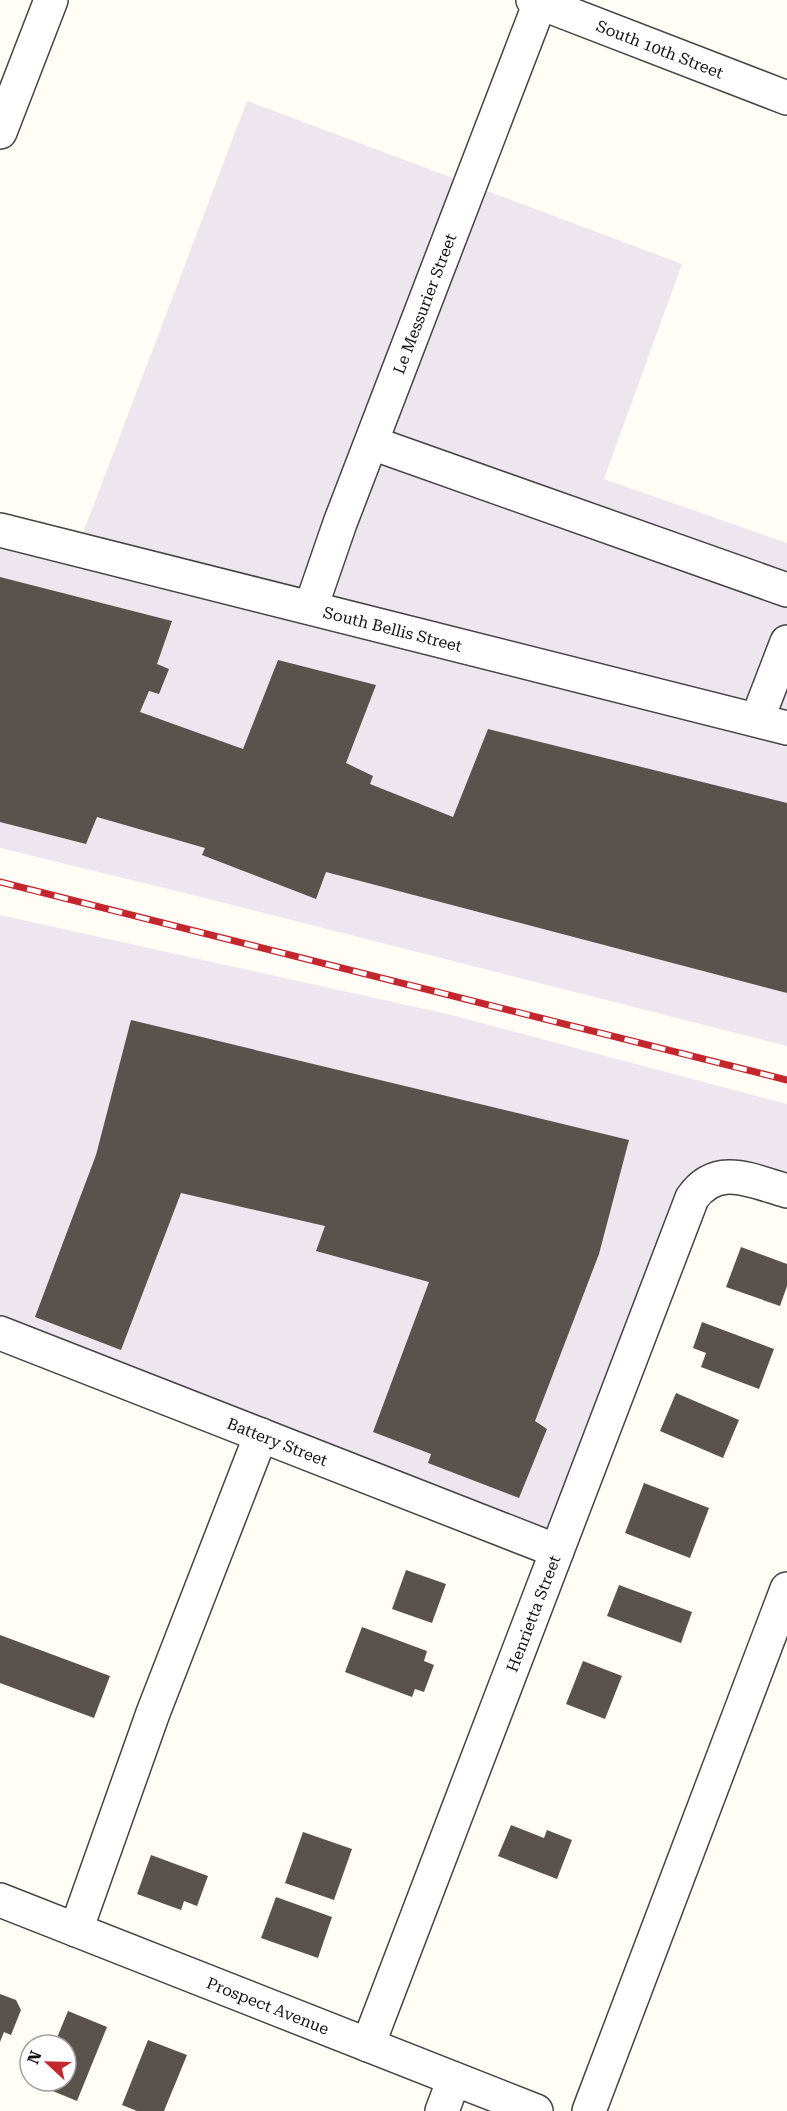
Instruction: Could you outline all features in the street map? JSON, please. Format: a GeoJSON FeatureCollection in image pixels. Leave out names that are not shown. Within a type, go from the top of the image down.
{"type":"FeatureCollection","features":[{"type":"Feature","properties":{"kind":"street"},"geometry":{"type":"LineString","coordinates":[[0,132],[51,0]]}},
{"type":"Feature","properties":{"kind":"street","name":"South 10th Street"},"geometry":{"type":"LineString","coordinates":[[538,1],[787,98]]}},
{"type":"Feature","properties":{"kind":"street","name":"Le Messurier Street"},"geometry":{"type":"LineString","coordinates":[[311,607],[323,569],[538,1]]}},
{"type":"Feature","properties":{"kind":"street"},"geometry":{"type":"LineString","coordinates":[[372,443],[787,590]]}},
{"type":"Feature","properties":{"kind":"street","name":"South Bellis Street"},"geometry":{"type":"LineString","coordinates":[[0,530],[772,724]]}},
{"type":"Feature","properties":{"kind":"street"},"geometry":{"type":"LineString","coordinates":[[772,724],[787,642]]}},
{"type":"Feature","properties":{"kind":"street","name":"Henrietta Street"},"geometry":{"type":"LineString","coordinates":[[368,2045],[688,1206],[704,1185],[717,1178],[728,1177],[787,1191]]}},
{"type":"Feature","properties":{"kind":"street","name":"Battery Street"},"geometry":{"type":"LineString","coordinates":[[0,1333],[557,1551]]}},
{"type":"Feature","properties":{"kind":"street"},"geometry":{"type":"LineString","coordinates":[[76,1930],[153,1713],[261,1435]]}},
{"type":"Feature","properties":{"kind":"street"},"geometry":{"type":"LineString","coordinates":[[589,2111],[787,1589]]}},
{"type":"Feature","properties":{"kind":"street","name":"Prospect Avenue"},"geometry":{"type":"LineString","coordinates":[[0,1900],[536,2111]]}},
{"type":"Feature","properties":{"kind":"street"},"geometry":{"type":"LineString","coordinates":[[442,2111],[454,2079]]}},
{"type":"Feature","properties":{"kind":"shaded area"},"geometry":{"type":"Polygon","coordinates":[[[247,101],[682,264],[604,479],[787,543],[787,1046],[0,848],[0,530],[77,549],[247,101]]]}},
{"type":"Feature","properties":{"kind":"shaded area"},"geometry":{"type":"Polygon","coordinates":[[[0,915],[452,1015],[787,1104],[787,1191],[717,1178],[557,1551],[0,1333],[0,915]]]}},
{"type":"Feature","properties":{"kind":"building"},"geometry":{"type":"Polygon","coordinates":[[[0,577],[172,621],[157,664],[169,669],[159,694],[149,691],[140,712],[243,749],[278,660],[376,685],[346,763],[373,776],[370,784],[453,817],[488,729],[787,803],[787,993],[326,872],[316,899],[202,855],[205,848],[97,817],[86,844],[0,822],[0,577]]]}},
{"type":"Feature","properties":{"kind":"building"},"geometry":{"type":"Polygon","coordinates":[[[131,1020],[629,1140],[599,1254],[535,1421],[547,1429],[519,1498],[428,1463],[431,1454],[373,1432],[429,1282],[316,1251],[325,1226],[181,1193],[121,1350],[35,1317],[96,1155],[131,1020]]]}},
{"type":"Feature","properties":{"kind":"building"},"geometry":{"type":"Polygon","coordinates":[[[741,1247],[787,1264],[787,1286],[780,1306],[726,1287],[741,1247]]]}},
{"type":"Feature","properties":{"kind":"building"},"geometry":{"type":"Polygon","coordinates":[[[702,1322],[774,1349],[759,1389],[701,1367],[706,1353],[693,1348],[702,1322]]]}},
{"type":"Feature","properties":{"kind":"building"},"geometry":{"type":"Polygon","coordinates":[[[676,1393],[739,1420],[723,1458],[660,1431],[676,1393]]]}},
{"type":"Feature","properties":{"kind":"building"},"geometry":{"type":"Polygon","coordinates":[[[644,1483],[709,1508],[690,1558],[625,1533],[644,1483]]]}},
{"type":"Feature","properties":{"kind":"building"},"geometry":{"type":"Polygon","coordinates":[[[406,1570],[446,1584],[432,1623],[392,1609],[406,1570]]]}},
{"type":"Feature","properties":{"kind":"building"},"geometry":{"type":"Polygon","coordinates":[[[619,1585],[692,1612],[681,1643],[607,1616],[619,1585]]]}},
{"type":"Feature","properties":{"kind":"building"},"geometry":{"type":"Polygon","coordinates":[[[362,1627],[427,1651],[424,1661],[434,1665],[424,1692],[415,1689],[412,1697],[345,1672],[362,1627]]]}},
{"type":"Feature","properties":{"kind":"building"},"geometry":{"type":"Polygon","coordinates":[[[0,1635],[110,1676],[94,1718],[0,1683],[0,1635]]]}},
{"type":"Feature","properties":{"kind":"building"},"geometry":{"type":"Polygon","coordinates":[[[583,1661],[622,1676],[605,1719],[566,1704],[583,1661]]]}},
{"type":"Feature","properties":{"kind":"building"},"geometry":{"type":"Polygon","coordinates":[[[511,1825],[544,1838],[547,1830],[572,1840],[557,1879],[498,1856],[511,1825]]]}},
{"type":"Feature","properties":{"kind":"building"},"geometry":{"type":"Polygon","coordinates":[[[303,1832],[352,1849],[334,1900],[285,1883],[303,1832]]]}},
{"type":"Feature","properties":{"kind":"building"},"geometry":{"type":"Polygon","coordinates":[[[151,1855],[208,1876],[197,1906],[184,1901],[181,1910],[137,1894],[151,1855]]]}},
{"type":"Feature","properties":{"kind":"building"},"geometry":{"type":"Polygon","coordinates":[[[276,1897],[332,1917],[318,1958],[261,1938],[276,1897]]]}},
{"type":"Feature","properties":{"kind":"building"},"geometry":{"type":"Polygon","coordinates":[[[0,1994],[16,2000],[21,2010],[11,2035],[4,2032],[0,2042],[0,1994]]]}},
{"type":"Feature","properties":{"kind":"building"},"geometry":{"type":"Polygon","coordinates":[[[68,2011],[107,2027],[77,2101],[58,2093],[78,2093],[78,2033],[59,2033],[68,2011]]]}},
{"type":"Feature","properties":{"kind":"building"},"geometry":{"type":"Polygon","coordinates":[[[148,2040],[187,2055],[164,2111],[137,2111],[122,2105],[148,2040]]]}},
{"type":"Feature","properties":{"kind":"railway"},"geometry":{"type":"LineString","coordinates":[[0,882],[787,1080]]}}]}
